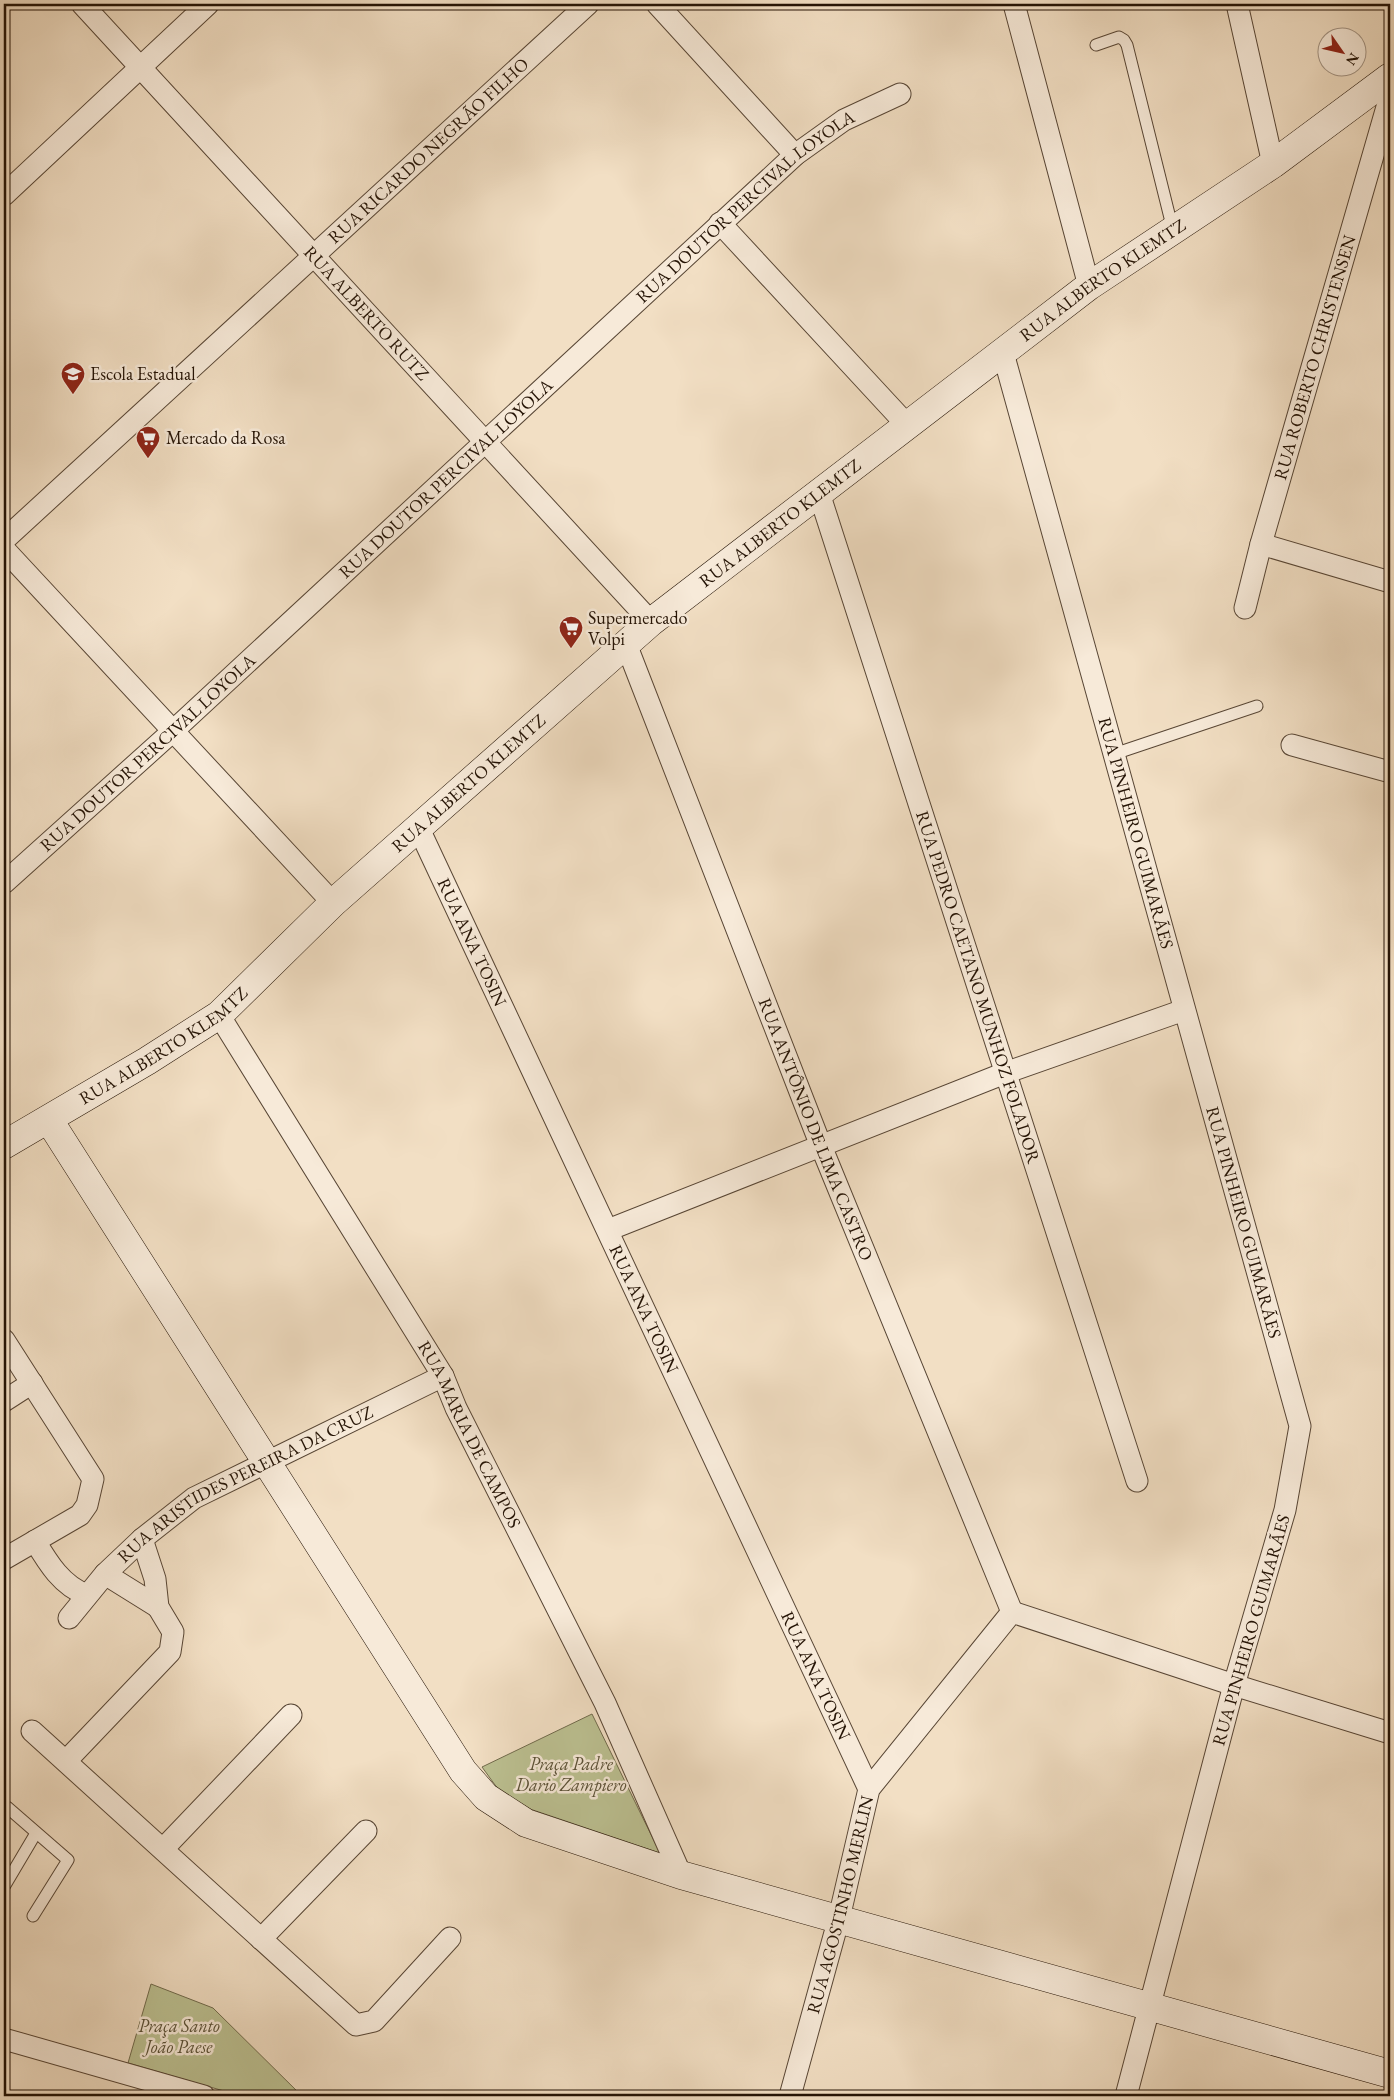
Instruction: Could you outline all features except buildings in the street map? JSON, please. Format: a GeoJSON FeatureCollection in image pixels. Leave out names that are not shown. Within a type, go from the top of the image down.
{"type":"FeatureCollection","features":[{"type":"Feature","properties":{"kind":"street","name":"RUA ALBERTO RUTZ"},"geometry":{"type":"LineString","coordinates":[[82,4],[651,622]]}},
{"type":"Feature","properties":{"kind":"street"},"geometry":{"type":"LineString","coordinates":[[4,195],[208,4]]}},
{"type":"Feature","properties":{"kind":"street","name":"RUA RICARDO NEGRÃO FILHO"},"geometry":{"type":"LineString","coordinates":[[4,540],[588,4]]}},
{"type":"Feature","properties":{"kind":"street"},"geometry":{"type":"LineString","coordinates":[[657,4],[795,155]]}},
{"type":"Feature","properties":{"kind":"street"},"geometry":{"type":"LineString","coordinates":[[1014,4],[1089,286]]}},
{"type":"Feature","properties":{"kind":"street"},"geometry":{"type":"LineString","coordinates":[[1237,4],[1273,164]]}},
{"type":"Feature","properties":{"kind":"street","name":"RUA ALBERTO KLEMTZ"},"geometry":{"type":"LineString","coordinates":[[4,1145],[147,1061],[219,1015],[333,903],[651,622],[1089,286],[1273,164],[1390,77]]}},
{"type":"Feature","properties":{"kind":"street","name":"RUA DOUTOR PERCIVAL LOYOLA"},"geometry":{"type":"LineString","coordinates":[[4,883],[173,731],[795,155],[844,120],[900,94]]}},
{"type":"Feature","properties":{"kind":"street"},"geometry":{"type":"LineString","coordinates":[[1362,97],[1389,107]]}},
{"type":"Feature","properties":{"kind":"street","name":"RUA ROBERTO CHRISTENSEN"},"geometry":{"type":"LineString","coordinates":[[1245,608],[1261,544],[1389,107]]}},
{"type":"Feature","properties":{"kind":"street"},"geometry":{"type":"LineString","coordinates":[[720,224],[907,425]]}},
{"type":"Feature","properties":{"kind":"street","name":"RUA PINHEIRO GUIMARÃES"},"geometry":{"type":"LineString","coordinates":[[1003,353],[1300,1426],[1285,1510],[1234,1685],[1126,2096]]}},
{"type":"Feature","properties":{"kind":"street","name":"RUA PEDRO CAETANO MUNHOZ FOLADOR"},"geometry":{"type":"LineString","coordinates":[[819,493],[1137,1481]]}},
{"type":"Feature","properties":{"kind":"street"},"geometry":{"type":"LineString","coordinates":[[1261,544],[1390,582]]}},
{"type":"Feature","properties":{"kind":"street"},"geometry":{"type":"LineString","coordinates":[[4,548],[333,903]]}},
{"type":"Feature","properties":{"kind":"street","name":"RUA ANTÔNIO DE LIMA CASTRO"},"geometry":{"type":"LineString","coordinates":[[626,644],[822,1146],[1012,1612]]}},
{"type":"Feature","properties":{"kind":"street"},"geometry":{"type":"LineString","coordinates":[[1292,744],[1390,772]]}},
{"type":"Feature","properties":{"kind":"street","name":"RUA ANA TOSIN"},"geometry":{"type":"LineString","coordinates":[[419,829],[869,1789]]}},
{"type":"Feature","properties":{"kind":"street"},"geometry":{"type":"LineString","coordinates":[[608,1230],[1005,1073],[1184,1010]]}},
{"type":"Feature","properties":{"kind":"street","name":"RUA MARIA DE CAMPOS"},"geometry":{"type":"LineString","coordinates":[[219,1015],[443,1376],[456,1408],[605,1703],[680,1875]]}},
{"type":"Feature","properties":{"kind":"street"},"geometry":{"type":"LineString","coordinates":[[49,1120],[463,1771],[486,1797],[526,1823],[680,1875],[839,1918],[1390,2074]]}},
{"type":"Feature","properties":{"kind":"street"},"geometry":{"type":"LineString","coordinates":[[4,1340],[93,1479],[87,1505],[80,1515],[4,1559]]}},
{"type":"Feature","properties":{"kind":"street","name":"RUA ARISTIDES PEREIRA DA CRUZ"},"geometry":{"type":"LineString","coordinates":[[69,1618],[105,1574],[142,1539],[194,1498],[443,1376]]}},
{"type":"Feature","properties":{"kind":"street"},"geometry":{"type":"LineString","coordinates":[[4,1401],[32,1383]]}},
{"type":"Feature","properties":{"kind":"street"},"geometry":{"type":"LineString","coordinates":[[66,1761],[170,1652],[173,1632],[158,1607],[155,1579],[142,1539]]}},
{"type":"Feature","properties":{"kind":"street"},"geometry":{"type":"LineString","coordinates":[[35,1541],[48,1563],[69,1587],[87,1595]]}},
{"type":"Feature","properties":{"kind":"street"},"geometry":{"type":"LineString","coordinates":[[105,1574],[158,1607]]}},
{"type":"Feature","properties":{"kind":"street"},"geometry":{"type":"LineString","coordinates":[[1012,1612],[1234,1685],[1390,1733]]}},
{"type":"Feature","properties":{"kind":"street","name":"RUA AGOSTINHO MERLIN"},"geometry":{"type":"LineString","coordinates":[[790,2096],[839,1918],[869,1789],[1012,1612]]}},
{"type":"Feature","properties":{"kind":"street"},"geometry":{"type":"LineString","coordinates":[[163,1849],[291,1715]]}},
{"type":"Feature","properties":{"kind":"street"},"geometry":{"type":"LineString","coordinates":[[32,1731],[356,2025],[374,2021],[450,1938]]}},
{"type":"Feature","properties":{"kind":"street"},"geometry":{"type":"LineString","coordinates":[[261,1939],[366,1831]]}},
{"type":"Feature","properties":{"kind":"street"},"geometry":{"type":"LineString","coordinates":[[4,2039],[136,2087],[204,2096]]}},
{"type":"Feature","properties":{"kind":"lane"},"geometry":{"type":"LineString","coordinates":[[1096,45],[1119,38],[1127,45],[1173,231]]}},
{"type":"Feature","properties":{"kind":"lane"},"geometry":{"type":"LineString","coordinates":[[1114,754],[1257,706]]}},
{"type":"Feature","properties":{"kind":"lane"},"geometry":{"type":"LineString","coordinates":[[4,1812],[7,1807],[68,1860],[33,1916]]}},
{"type":"Feature","properties":{"kind":"lane"},"geometry":{"type":"LineString","coordinates":[[4,1887],[36,1833]]}},
{"type":"Feature","properties":{"kind":"green space","name":"Praça Padre Dario Zampiero"},"geometry":{"type":"Polygon","coordinates":[[[592,1714],[660,1853],[530,1809],[498,1789],[482,1767],[592,1714]]]}},
{"type":"Feature","properties":{"kind":"green space","name":"Praça Santo João Paese"},"geometry":{"type":"Polygon","coordinates":[[[151,1984],[213,2008],[302,2096],[241,2096],[128,2063],[151,1984]]]}},
{"type":"Feature","properties":{"kind":"place","name":"Escola Estadual"},"geometry":{"type":"Point","coordinates":[73,395]}},
{"type":"Feature","properties":{"kind":"place","name":"Mercado da Rosa"},"geometry":{"type":"Point","coordinates":[148,459]}},
{"type":"Feature","properties":{"kind":"place","name":"Supermercado Volpi"},"geometry":{"type":"Point","coordinates":[571,649]}}]}
